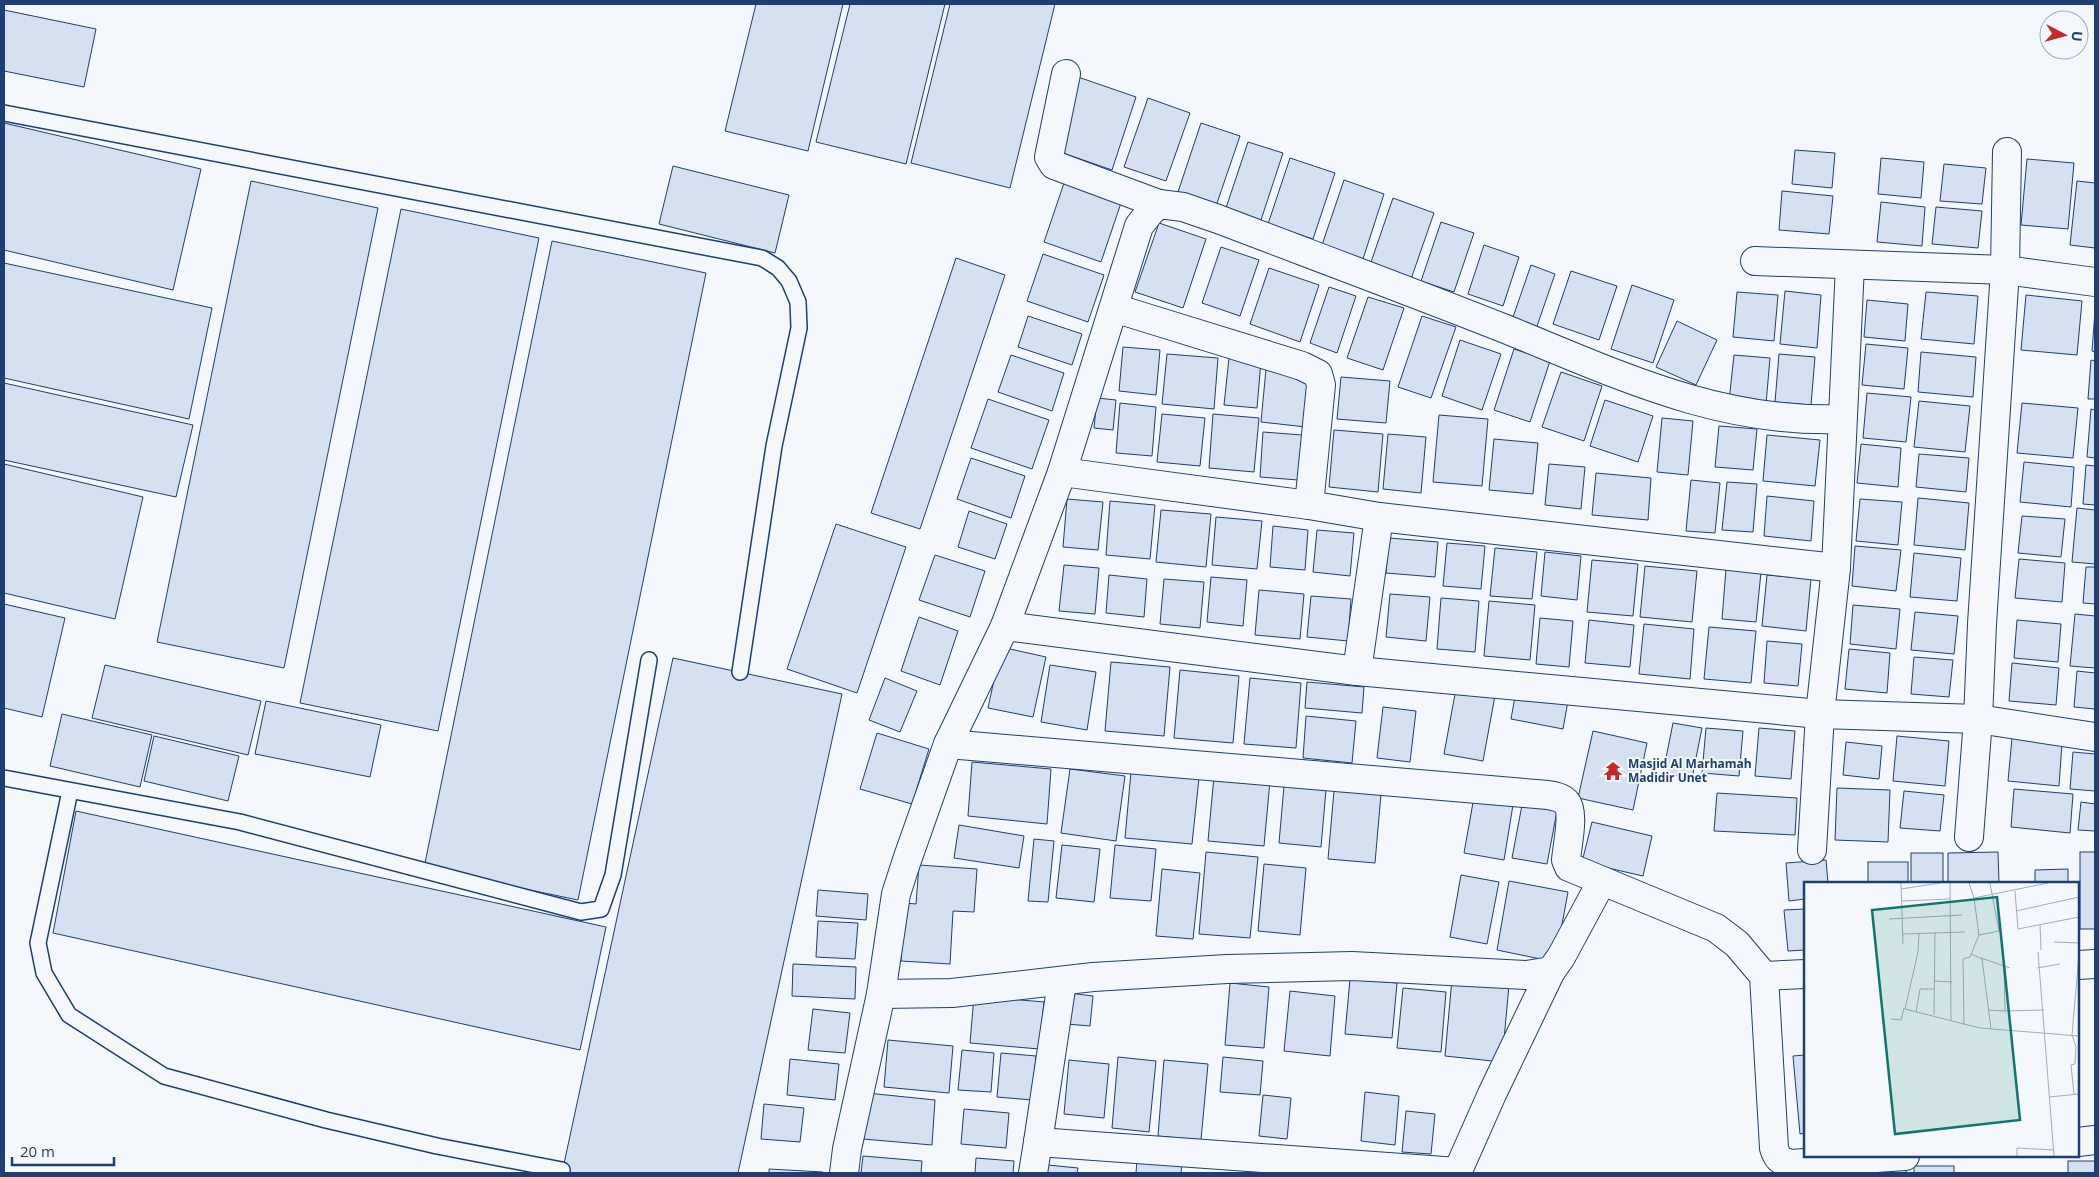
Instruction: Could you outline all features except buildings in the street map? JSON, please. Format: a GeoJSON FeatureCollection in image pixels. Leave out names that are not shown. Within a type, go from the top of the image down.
{"type":"FeatureCollection","features":[{"type":"Feature","properties":{"kind":"street"},"geometry":{"type":"LineString","coordinates":[[1066,74],[1049,157],[1054,164],[1159,204],[1183,207],[1218,219],[1508,330],[1664,393],[1719,408],[1819,420],[1842,419]]}},
{"type":"Feature","properties":{"kind":"street"},"geometry":{"type":"LineString","coordinates":[[1969,837],[1978,719],[2004,270],[2007,152]]}},
{"type":"Feature","properties":{"kind":"street"},"geometry":{"type":"LineString","coordinates":[[844,1173],[847,1149],[881,994],[896,894],[948,744],[1005,626],[1062,472],[1139,226],[1159,204]]}},
{"type":"Feature","properties":{"kind":"street"},"geometry":{"type":"LineString","coordinates":[[1755,261],[2004,270],[2095,282]]}},
{"type":"Feature","properties":{"kind":"street"},"geometry":{"type":"LineString","coordinates":[[1812,850],[1820,714],[1836,568],[1850,265]]}},
{"type":"Feature","properties":{"kind":"street"},"geometry":{"type":"LineString","coordinates":[[1114,308],[1302,366],[1318,374],[1321,385],[1309,504]]}},
{"type":"Feature","properties":{"kind":"street"},"geometry":{"type":"LineString","coordinates":[[1062,472],[1309,504],[1379,517],[1836,568]]}},
{"type":"Feature","properties":{"kind":"street"},"geometry":{"type":"LineString","coordinates":[[1357,671],[1379,517]]}},
{"type":"Feature","properties":{"kind":"street"},"geometry":{"type":"LineString","coordinates":[[1005,626],[1357,671],[1820,714],[1978,719],[2095,737]]}},
{"type":"Feature","properties":{"kind":"street"},"geometry":{"type":"LineString","coordinates":[[948,744],[1548,795],[1561,798],[1567,804],[1571,814],[1566,860],[1569,867],[1716,928],[1737,944],[1764,976],[1776,1157],[1782,1162],[1791,1164],[1891,1157]]}},
{"type":"Feature","properties":{"kind":"street"},"geometry":{"type":"LineString","coordinates":[[1038,1142],[1457,1172],[1492,1094],[1552,971],[1602,881]]}},
{"type":"Feature","properties":{"kind":"street"},"geometry":{"type":"LineString","coordinates":[[2079,965],[2095,964]]}},
{"type":"Feature","properties":{"kind":"street"},"geometry":{"type":"LineString","coordinates":[[881,994],[952,993],[1093,977],[1276,968],[1352,966],[1526,976],[1552,971]]}},
{"type":"Feature","properties":{"kind":"street"},"geometry":{"type":"LineString","coordinates":[[1764,976],[1804,974]]}},
{"type":"Feature","properties":{"kind":"street"},"geometry":{"type":"LineString","coordinates":[[1033,1173],[1062,982]]}},
{"type":"Feature","properties":{"kind":"street"},"geometry":{"type":"LineString","coordinates":[[2079,1142],[2095,1140]]}},
{"type":"Feature","properties":{"kind":"lane"},"geometry":{"type":"LineString","coordinates":[[4,113],[762,258],[778,268],[789,281],[798,302],[799,328],[774,446],[740,672]]}},
{"type":"Feature","properties":{"kind":"lane"},"geometry":{"type":"LineString","coordinates":[[4,778],[240,822],[581,912],[601,909],[613,875],[649,660]]}},
{"type":"Feature","properties":{"kind":"lane"},"geometry":{"type":"LineString","coordinates":[[70,791],[38,943],[44,973],[69,1015],[164,1076],[326,1120],[428,1144],[562,1170]]}},
{"type":"Feature","properties":{"kind":"place","name":"Masjid Al Marhamah Madidir Unet"},"geometry":{"type":"Point","coordinates":[1613,771]}}]}
